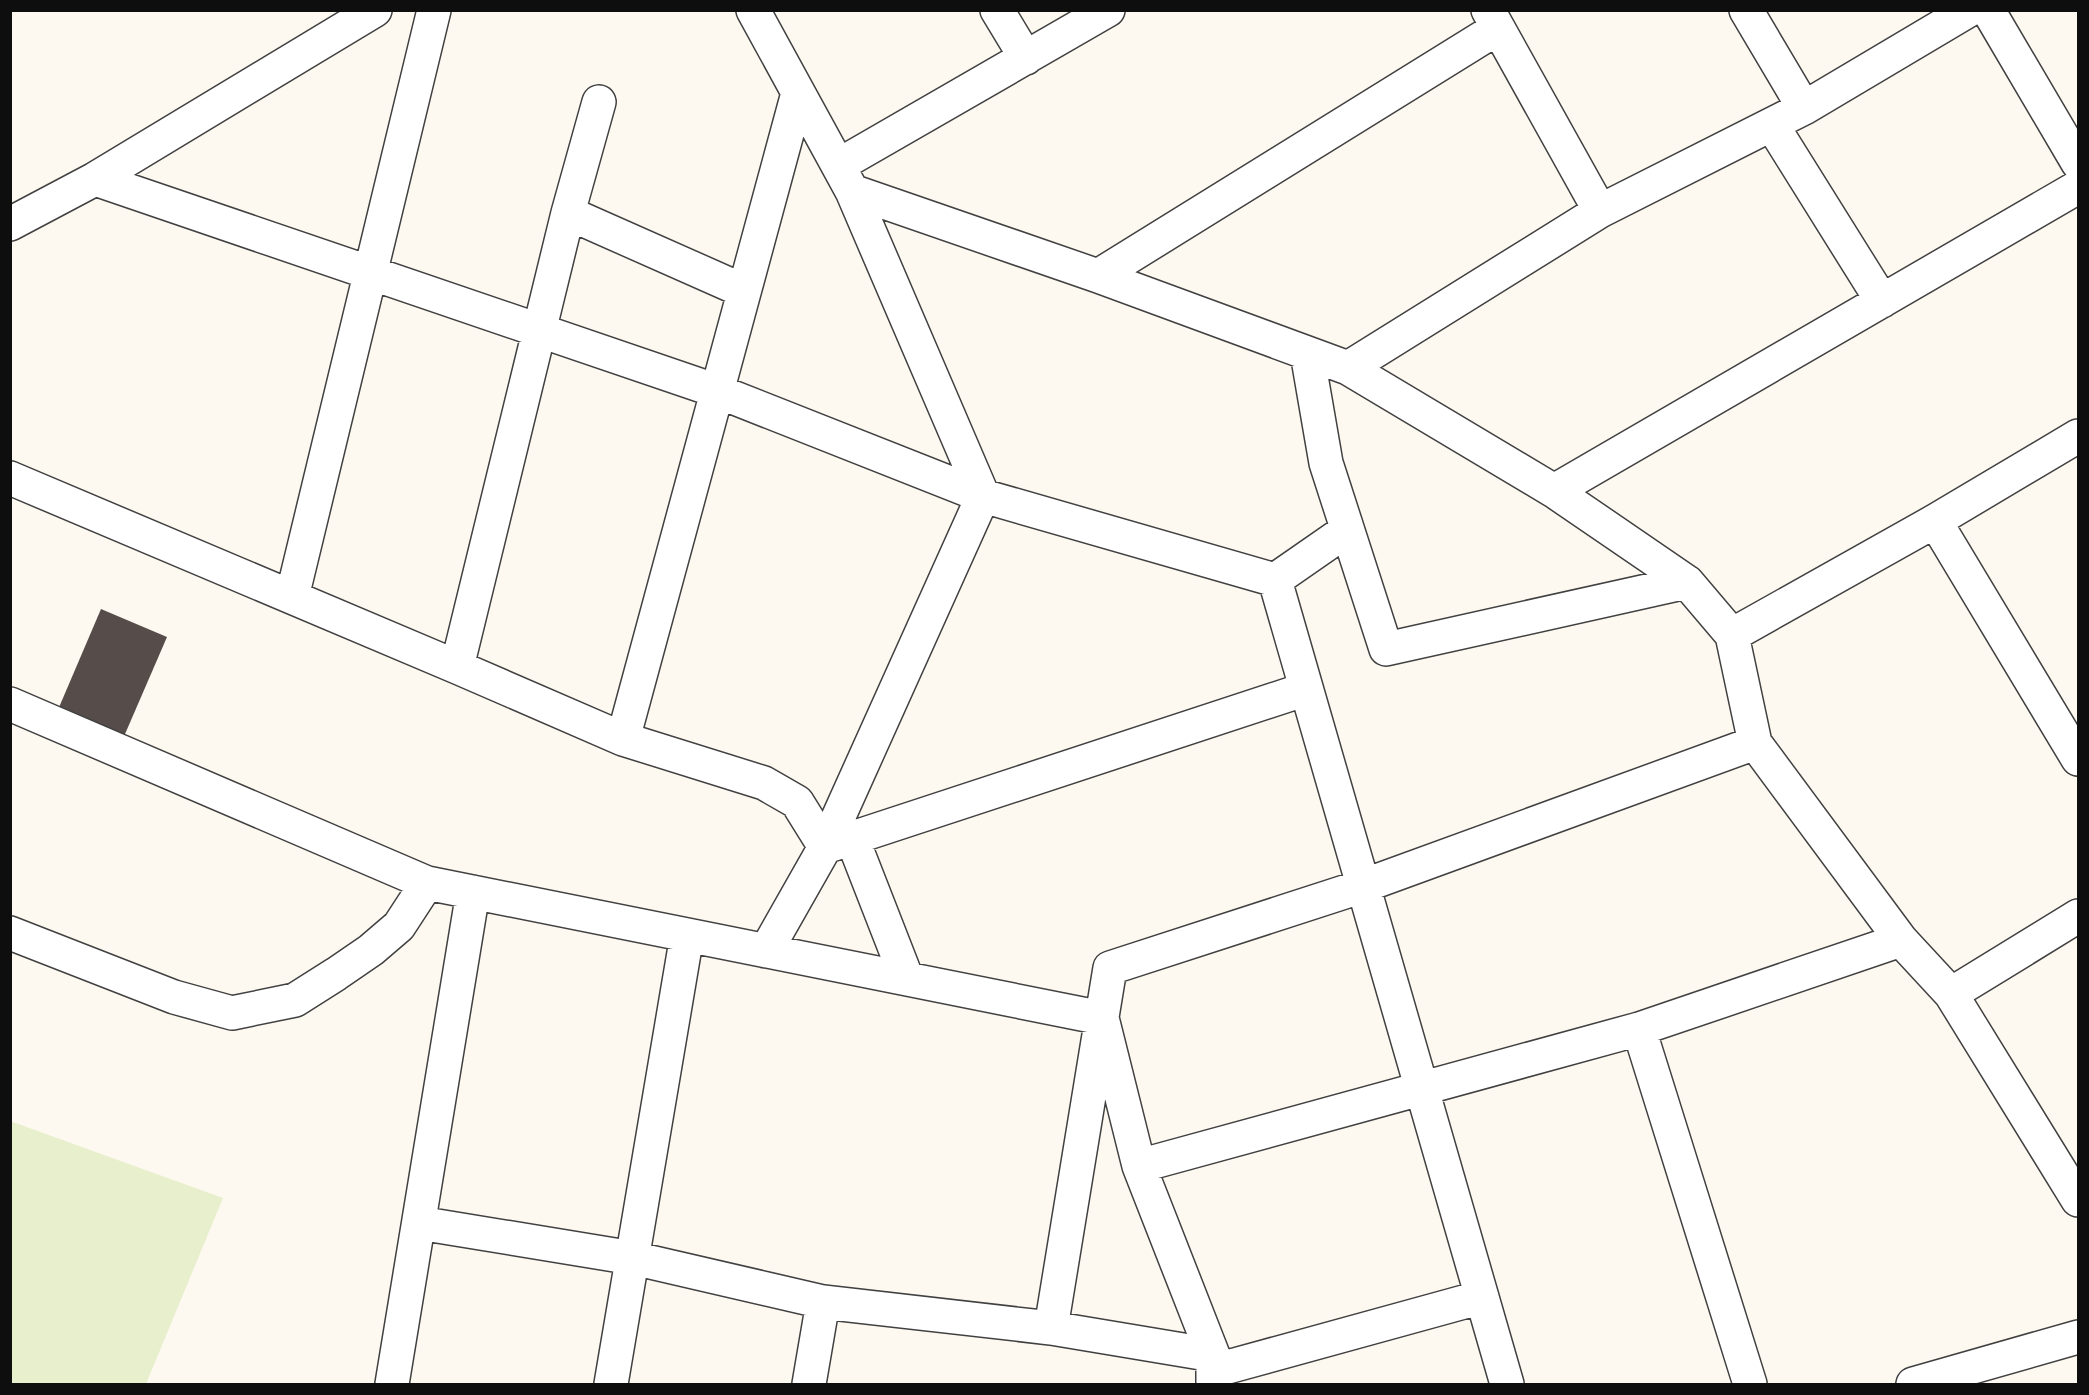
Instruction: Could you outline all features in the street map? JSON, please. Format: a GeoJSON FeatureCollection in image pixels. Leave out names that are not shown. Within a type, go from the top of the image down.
{"type":"FeatureCollection","features":[{"type":"Feature","properties":{"kind":"street"},"geometry":{"type":"LineString","coordinates":[[10,224],[95,179],[375,10]]}},
{"type":"Feature","properties":{"kind":"street"},"geometry":{"type":"LineString","coordinates":[[292,597],[434,10]]}},
{"type":"Feature","properties":{"kind":"street"},"geometry":{"type":"LineString","coordinates":[[753,10],[845,178],[983,496],[839,843],[766,951]]}},
{"type":"Feature","properties":{"kind":"street"},"geometry":{"type":"LineString","coordinates":[[997,10],[1026,58]]}},
{"type":"Feature","properties":{"kind":"street"},"geometry":{"type":"LineString","coordinates":[[845,178],[1026,58],[1108,10]]}},
{"type":"Feature","properties":{"kind":"street"},"geometry":{"type":"LineString","coordinates":[[1746,10],[1804,108]]}},
{"type":"Feature","properties":{"kind":"street"},"geometry":{"type":"LineString","coordinates":[[1348,368],[1600,211],[1804,108],[1969,10]]}},
{"type":"Feature","properties":{"kind":"street"},"geometry":{"type":"LineString","coordinates":[[1988,10],[2079,164]]}},
{"type":"Feature","properties":{"kind":"street"},"geometry":{"type":"LineString","coordinates":[[1098,276],[1493,19],[1600,211]]}},
{"type":"Feature","properties":{"kind":"street"},"geometry":{"type":"LineString","coordinates":[[622,740],[798,93]]}},
{"type":"Feature","properties":{"kind":"street"},"geometry":{"type":"LineString","coordinates":[[457,667],[568,213],[599,102]]}},
{"type":"Feature","properties":{"kind":"street"},"geometry":{"type":"LineString","coordinates":[[1772,125],[1882,301]]}},
{"type":"Feature","properties":{"kind":"street"},"geometry":{"type":"LineString","coordinates":[[845,178],[1098,276],[1348,368],[1554,491],[1687,582],[1732,635],[1755,743],[1901,940],[1951,994],[2079,1200]]}},
{"type":"Feature","properties":{"kind":"street"},"geometry":{"type":"LineString","coordinates":[[95,179],[717,391],[983,496],[1275,580]]}},
{"type":"Feature","properties":{"kind":"street"},"geometry":{"type":"LineString","coordinates":[[1554,491],[2079,188]]}},
{"type":"Feature","properties":{"kind":"street"},"geometry":{"type":"LineString","coordinates":[[568,213],[744,291]]}},
{"type":"Feature","properties":{"kind":"street"},"geometry":{"type":"LineString","coordinates":[[1307,353],[1326,463],[1386,649],[1687,582]]}},
{"type":"Feature","properties":{"kind":"street"},"geometry":{"type":"LineString","coordinates":[[1732,635],[1935,521],[2079,436]]}},
{"type":"Feature","properties":{"kind":"street"},"geometry":{"type":"LineString","coordinates":[[10,478],[457,667],[622,740],[764,783],[797,802],[839,843],[907,979]]}},
{"type":"Feature","properties":{"kind":"street"},"geometry":{"type":"LineString","coordinates":[[1935,521],[2079,759]]}},
{"type":"Feature","properties":{"kind":"street"},"geometry":{"type":"LineString","coordinates":[[1275,580],[1347,530]]}},
{"type":"Feature","properties":{"kind":"street"},"geometry":{"type":"LineString","coordinates":[[1275,580],[1507,1384]]}},
{"type":"Feature","properties":{"kind":"street"},"geometry":{"type":"LineString","coordinates":[[839,843],[1306,688]]}},
{"type":"Feature","properties":{"kind":"street"},"geometry":{"type":"LineString","coordinates":[[10,704],[427,883],[1102,1018]]}},
{"type":"Feature","properties":{"kind":"street"},"geometry":{"type":"LineString","coordinates":[[1051,1328],[1110,968],[1363,886],[1755,743]]}},
{"type":"Feature","properties":{"kind":"street"},"geometry":{"type":"LineString","coordinates":[[10,933],[174,997],[232,1013],[296,1000],[336,974],[371,950],[399,926],[427,883]]}},
{"type":"Feature","properties":{"kind":"street"},"geometry":{"type":"LineString","coordinates":[[392,1384],[473,892]]}},
{"type":"Feature","properties":{"kind":"street"},"geometry":{"type":"LineString","coordinates":[[1951,994],[2079,916]]}},
{"type":"Feature","properties":{"kind":"street"},"geometry":{"type":"LineString","coordinates":[[611,1384],[687,935]]}},
{"type":"Feature","properties":{"kind":"street"},"geometry":{"type":"LineString","coordinates":[[1139,1166],[1639,1029],[1901,940]]}},
{"type":"Feature","properties":{"kind":"street"},"geometry":{"type":"LineString","coordinates":[[1102,1018],[1139,1166],[1213,1370]]}},
{"type":"Feature","properties":{"kind":"street"},"geometry":{"type":"LineString","coordinates":[[1639,1029],[1750,1384]]}},
{"type":"Feature","properties":{"kind":"street"},"geometry":{"type":"LineString","coordinates":[[419,1223],[633,1258],[823,1302],[1051,1328],[1213,1370],[1482,1297]]}},
{"type":"Feature","properties":{"kind":"street"},"geometry":{"type":"LineString","coordinates":[[809,1384],[823,1302]]}},
{"type":"Feature","properties":{"kind":"street"},"geometry":{"type":"LineString","coordinates":[[1913,1384],[2079,1337]]}},
{"type":"Feature","properties":{"kind":"green space"},"geometry":{"type":"Polygon","coordinates":[[[10,1121],[223,1198],[146,1384],[11,1384],[10,1121]]]}},
{"type":"Feature","properties":{"kind":"building"},"geometry":{"type":"Polygon","coordinates":[[[101,609],[167,637],[122,741],[57,712],[101,609]]]}}]}
